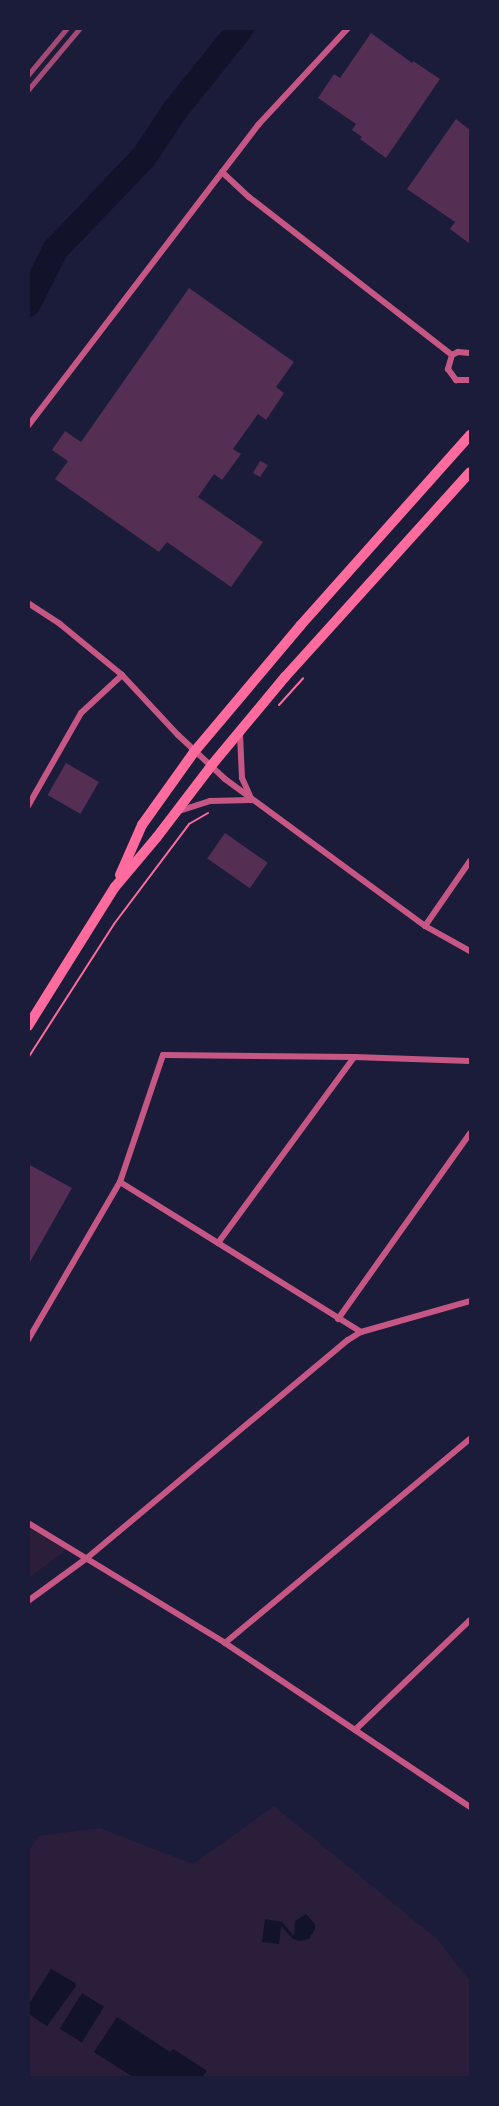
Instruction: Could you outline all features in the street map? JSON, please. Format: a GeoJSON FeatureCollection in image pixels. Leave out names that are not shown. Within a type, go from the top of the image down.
{"type":"FeatureCollection","features":[{"type":"Feature","properties":{"kind":"main road"},"geometry":{"type":"LineString","coordinates":[[115,886],[142,825],[194,752],[300,627],[471,435]]}},
{"type":"Feature","properties":{"kind":"main road"},"geometry":{"type":"LineString","coordinates":[[28,1026],[115,886],[285,677],[471,472]]}},
{"type":"Feature","properties":{"kind":"street"},"geometry":{"type":"LineString","coordinates":[[28,426],[258,125],[348,28]]}},
{"type":"Feature","properties":{"kind":"street"},"geometry":{"type":"LineString","coordinates":[[222,172],[249,197],[452,356]]}},
{"type":"Feature","properties":{"kind":"street"},"geometry":{"type":"LineString","coordinates":[[471,353],[465,351],[452,356],[448,362],[451,376],[462,382],[471,380]]}},
{"type":"Feature","properties":{"kind":"street"},"geometry":{"type":"LineString","coordinates":[[28,603],[60,624],[122,675],[194,752],[252,800],[425,926],[471,951]]}},
{"type":"Feature","properties":{"kind":"street"},"geometry":{"type":"LineString","coordinates":[[28,806],[81,713],[122,675]]}},
{"type":"Feature","properties":{"kind":"street"},"geometry":{"type":"LineString","coordinates":[[240,733],[242,778],[252,800]]}},
{"type":"Feature","properties":{"kind":"street"},"geometry":{"type":"LineString","coordinates":[[177,811],[210,801],[252,800]]}},
{"type":"Feature","properties":{"kind":"street"},"geometry":{"type":"LineString","coordinates":[[425,926],[471,861]]}},
{"type":"Feature","properties":{"kind":"street"},"geometry":{"type":"LineString","coordinates":[[28,1340],[120,1182],[163,1055],[471,1061]]}},
{"type":"Feature","properties":{"kind":"street"},"geometry":{"type":"LineString","coordinates":[[218,1243],[354,1057]]}},
{"type":"Feature","properties":{"kind":"street"},"geometry":{"type":"LineString","coordinates":[[338,1318],[471,1133]]}},
{"type":"Feature","properties":{"kind":"street"},"geometry":{"type":"LineString","coordinates":[[120,1182],[361,1332]]}},
{"type":"Feature","properties":{"kind":"street"},"geometry":{"type":"LineString","coordinates":[[28,1601],[87,1558],[242,1426],[361,1332],[471,1301]]}},
{"type":"Feature","properties":{"kind":"street"},"geometry":{"type":"LineString","coordinates":[[225,1643],[471,1439]]}},
{"type":"Feature","properties":{"kind":"street"},"geometry":{"type":"LineString","coordinates":[[28,1522],[225,1643],[471,1807]]}},
{"type":"Feature","properties":{"kind":"street"},"geometry":{"type":"LineString","coordinates":[[355,1730],[471,1620]]}},
{"type":"Feature","properties":{"kind":"shaded area"},"geometry":{"type":"Polygon","coordinates":[[[29,1523],[69,1548],[29,1578],[29,1523]]]}},
{"type":"Feature","properties":{"kind":"shaded area"},"geometry":{"type":"Polygon","coordinates":[[[274,1806],[437,1939],[470,1981],[470,2077],[202,2077],[207,2071],[173,2049],[171,2052],[94,2052],[133,2077],[29,2077],[29,2014],[47,2026],[76,1986],[75,1983],[51,1969],[29,2004],[28,1853],[38,1836],[100,1828],[193,1864],[274,1806]]]}},
{"type":"Feature","properties":{"kind":"shaded area"},"geometry":{"type":"Polygon","coordinates":[[[306,1914],[315,1924],[315,1929],[309,1939],[299,1941],[293,1939],[281,1926],[279,1944],[262,1942],[265,1919],[282,1922],[294,1936],[295,1921],[306,1914]]]}},
{"type":"Feature","properties":{"kind":"shaded area"},"geometry":{"type":"Polygon","coordinates":[[[51,1969],[75,1983],[76,1986],[47,2026],[29,2014],[29,2004],[51,1969]]]}},
{"type":"Feature","properties":{"kind":"shaded area"},"geometry":{"type":"Polygon","coordinates":[[[82,1993],[104,2007],[82,2042],[60,2029],[82,1993]]]}},
{"type":"Feature","properties":{"kind":"shaded area"},"geometry":{"type":"Polygon","coordinates":[[[117,2017],[170,2052],[173,2049],[207,2071],[202,2077],[133,2077],[94,2052],[117,2017]]]}},
{"type":"Feature","properties":{"kind":"building"},"geometry":{"type":"Polygon","coordinates":[[[371,33],[412,63],[413,61],[440,79],[386,158],[360,139],[362,137],[352,130],[356,124],[318,98],[334,74],[340,78],[371,33]]]}},
{"type":"Feature","properties":{"kind":"building"},"geometry":{"type":"Polygon","coordinates":[[[456,119],[470,130],[470,244],[450,229],[455,222],[407,189],[456,119]]]}},
{"type":"Feature","properties":{"kind":"building"},"geometry":{"type":"Polygon","coordinates":[[[189,288],[294,362],[276,387],[284,393],[266,420],[258,414],[233,449],[241,454],[222,480],[214,474],[198,497],[263,542],[231,587],[167,542],[159,552],[55,479],[68,461],[52,450],[65,431],[81,442],[189,288]]]}},
{"type":"Feature","properties":{"kind":"building"},"geometry":{"type":"Polygon","coordinates":[[[260,461],[268,465],[260,477],[253,473],[260,461]]]}},
{"type":"Feature","properties":{"kind":"building"},"geometry":{"type":"Polygon","coordinates":[[[66,763],[99,782],[80,814],[48,795],[66,763]]]}},
{"type":"Feature","properties":{"kind":"building"},"geometry":{"type":"Polygon","coordinates":[[[225,833],[268,863],[250,888],[207,858],[225,833]]]}},
{"type":"Feature","properties":{"kind":"building"},"geometry":{"type":"Polygon","coordinates":[[[28,1164],[72,1188],[30,1262],[28,1261],[28,1164]]]}},
{"type":"Feature","properties":{"kind":"waterway"},"geometry":{"type":"LineString","coordinates":[[28,304],[55,250],[144,157],[176,109],[241,28]]}},
{"type":"Feature","properties":{"kind":"railway"},"geometry":{"type":"LineString","coordinates":[[28,75],[67,28]]}},
{"type":"Feature","properties":{"kind":"railway"},"geometry":{"type":"LineString","coordinates":[[28,90],[80,28]]}}]}
